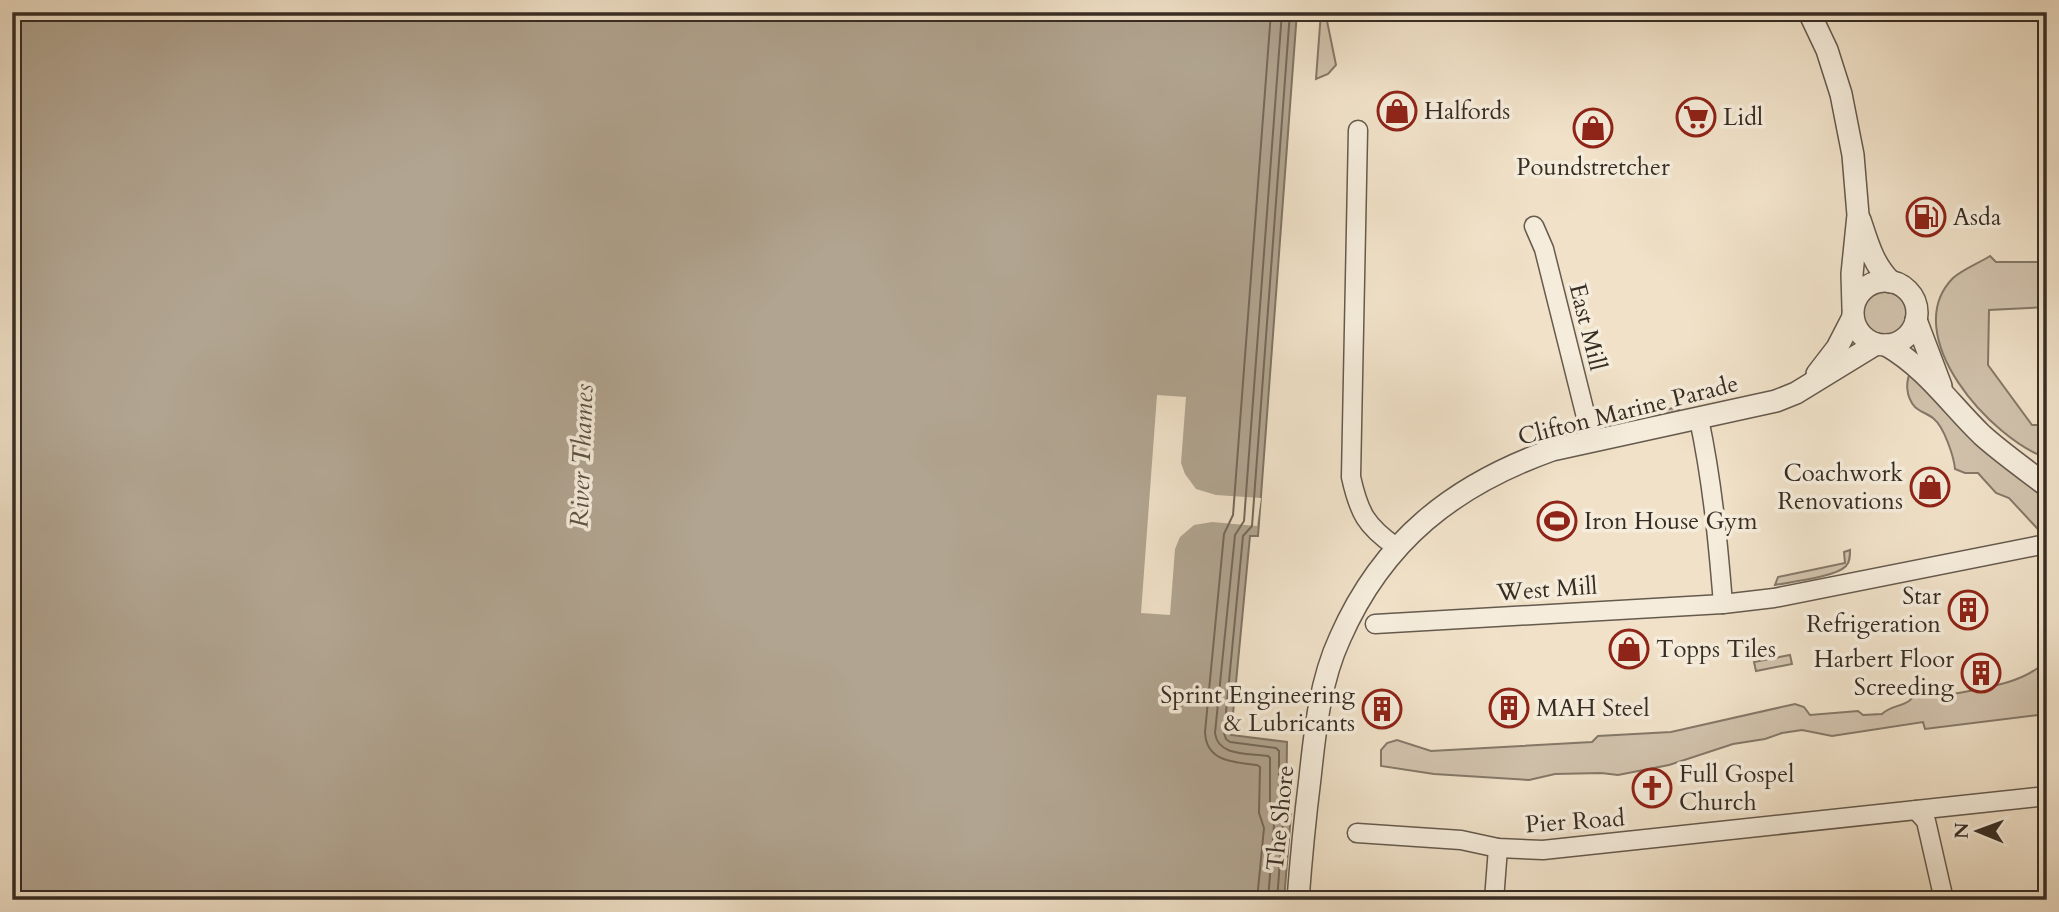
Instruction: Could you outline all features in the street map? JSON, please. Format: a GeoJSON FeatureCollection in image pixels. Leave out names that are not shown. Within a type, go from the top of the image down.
{"type":"FeatureCollection","features":[{"type":"Feature","properties":{"kind":"street"},"geometry":{"type":"LineString","coordinates":[[1809,12],[1827,50],[1841,94],[1853,155],[1858,215],[1852,274],[1853,312],[1859,333],[1903,355],[1943,391],[1980,433],[2047,486]]}},
{"type":"Feature","properties":{"kind":"street"},"geometry":{"type":"LineString","coordinates":[[1358,130],[1351,477],[1358,508],[1366,522],[1396,547]]}},
{"type":"Feature","properties":{"kind":"street"},"geometry":{"type":"LineString","coordinates":[[1858,215],[1872,257],[1891,282]]}},
{"type":"Feature","properties":{"kind":"street","name":"East Mill"},"geometry":{"type":"LineString","coordinates":[[1534,226],[1544,249],[1592,441]]}},
{"type":"Feature","properties":{"kind":"street"},"geometry":{"type":"LineString","coordinates":[[1853,312],[1860,293],[1866,287],[1882,281],[1891,282],[1907,290],[1913,299],[1916,320],[1943,391]]}},
{"type":"Feature","properties":{"kind":"street","name":"Clifton Marine Parade"},"geometry":{"type":"LineString","coordinates":[[1810,384],[1837,348],[1853,312]]}},
{"type":"Feature","properties":{"kind":"street"},"geometry":{"type":"LineString","coordinates":[[1881,345],[1905,338],[1916,320]]}},
{"type":"Feature","properties":{"kind":"street","name":"Clifton Marine Parade"},"geometry":{"type":"LineString","coordinates":[[1369,584],[1396,547],[1446,502],[1480,481],[1542,454],[1776,401],[1797,393],[1881,345]]}},
{"type":"Feature","properties":{"kind":"street"},"geometry":{"type":"LineString","coordinates":[[1699,419],[1716,514],[1723,604]]}},
{"type":"Feature","properties":{"kind":"street","name":"West Mill"},"geometry":{"type":"LineString","coordinates":[[1375,624],[1723,604],[1774,598],[2040,545]]}},
{"type":"Feature","properties":{"kind":"street","name":"The Shore"},"geometry":{"type":"LineString","coordinates":[[1298,900],[1315,725],[1339,639],[1369,584]]}},
{"type":"Feature","properties":{"kind":"street","name":"Pier Road"},"geometry":{"type":"LineString","coordinates":[[1357,833],[1461,841],[1498,848],[1543,850],[2047,796]]}},
{"type":"Feature","properties":{"kind":"street"},"geometry":{"type":"LineString","coordinates":[[1916,810],[1926,821],[1944,900]]}},
{"type":"Feature","properties":{"kind":"street"},"geometry":{"type":"LineString","coordinates":[[1494,900],[1498,848]]}},
{"type":"Feature","properties":{"kind":"shaded area"},"geometry":{"type":"Polygon","coordinates":[[[1321,12],[1340,12],[1326,16],[1336,65],[1328,74],[1316,79],[1321,12]]]}},
{"type":"Feature","properties":{"kind":"shaded area"},"geometry":{"type":"Polygon","coordinates":[[[1990,256],[1996,262],[2047,262],[2047,307],[1989,310],[1988,365],[2032,425],[2047,425],[2047,458],[2001,430],[1978,408],[1958,383],[1944,355],[1936,328],[1939,301],[1953,278],[1990,256]]]}},
{"type":"Feature","properties":{"kind":"shaded area"},"geometry":{"type":"Polygon","coordinates":[[[1885,292],[1894,293],[1901,298],[1906,305],[1906,323],[1901,330],[1894,335],[1885,336],[1876,335],[1869,330],[1864,323],[1863,314],[1864,305],[1869,298],[1876,293],[1885,292]]]}},
{"type":"Feature","properties":{"kind":"shaded area"},"geometry":{"type":"Polygon","coordinates":[[[1911,371],[2047,495],[2047,539],[2009,498],[1996,493],[1978,473],[1965,473],[1955,469],[1951,450],[1938,423],[1915,407],[1910,399],[1907,385],[1911,371]]]}},
{"type":"Feature","properties":{"kind":"shaded area"},"geometry":{"type":"Polygon","coordinates":[[[1677,408],[1680,411],[1624,423],[1616,423],[1601,414],[1677,408]]]}},
{"type":"Feature","properties":{"kind":"shaded area"},"geometry":{"type":"Polygon","coordinates":[[[1850,550],[1848,563],[1841,570],[1775,585],[1778,577],[1845,563],[1844,552],[1850,550]]]}},
{"type":"Feature","properties":{"kind":"shaded area"},"geometry":{"type":"Polygon","coordinates":[[[1790,655],[1792,664],[1756,671],[1754,662],[1790,655]]]}},
{"type":"Feature","properties":{"kind":"shaded area"},"geometry":{"type":"Polygon","coordinates":[[[2047,659],[2047,714],[1925,729],[1923,722],[1832,736],[1802,730],[1733,744],[1669,765],[1618,775],[1555,774],[1529,780],[1434,774],[1381,766],[1381,750],[1387,743],[1397,740],[1431,751],[1592,742],[1598,736],[1671,732],[1795,704],[1804,707],[1810,715],[1858,711],[1863,715],[1882,714],[1909,701],[1926,686],[1941,696],[1983,689],[2026,675],[2047,659]]]}},
{"type":"Feature","properties":{"kind":"water","name":"River Thames"},"geometry":{"type":"Polygon","coordinates":[[[12,12],[1297,12],[1258,536],[1250,536],[1231,735],[1287,742],[1286,813],[1291,814],[1284,900],[12,900],[12,12]]]}},
{"type":"Feature","properties":{"kind":"pier"},"geometry":{"type":"Polygon","coordinates":[[[1157,395],[1186,397],[1181,463],[1196,489],[1216,495],[1261,498],[1257,526],[1212,522],[1194,525],[1180,537],[1175,549],[1170,615],[1141,613],[1157,395]]]}},
{"type":"Feature","properties":{"kind":"place","name":"Halfords"},"geometry":{"type":"Point","coordinates":[1397,111]}},
{"type":"Feature","properties":{"kind":"place","name":"Lidl"},"geometry":{"type":"Point","coordinates":[1696,117]}},
{"type":"Feature","properties":{"kind":"place","name":"Poundstretcher"},"geometry":{"type":"Point","coordinates":[1593,128]}},
{"type":"Feature","properties":{"kind":"place","name":"Asda"},"geometry":{"type":"Point","coordinates":[1926,217]}},
{"type":"Feature","properties":{"kind":"place","name":"Coachwork Renovations"},"geometry":{"type":"Point","coordinates":[1930,487]}},
{"type":"Feature","properties":{"kind":"place","name":"Iron House Gym"},"geometry":{"type":"Point","coordinates":[1557,521]}},
{"type":"Feature","properties":{"kind":"place","name":"Star Refrigeration"},"geometry":{"type":"Point","coordinates":[1968,610]}},
{"type":"Feature","properties":{"kind":"place","name":"Topps Tiles"},"geometry":{"type":"Point","coordinates":[1629,649]}},
{"type":"Feature","properties":{"kind":"place","name":"Harbert Floor Screeding"},"geometry":{"type":"Point","coordinates":[1981,673]}},
{"type":"Feature","properties":{"kind":"place","name":"MAH Steel"},"geometry":{"type":"Point","coordinates":[1509,708]}},
{"type":"Feature","properties":{"kind":"place","name":"Sprint Engineering & Lubricants"},"geometry":{"type":"Point","coordinates":[1382,709]}},
{"type":"Feature","properties":{"kind":"place","name":"Full Gospel Church"},"geometry":{"type":"Point","coordinates":[1652,788]}}]}
